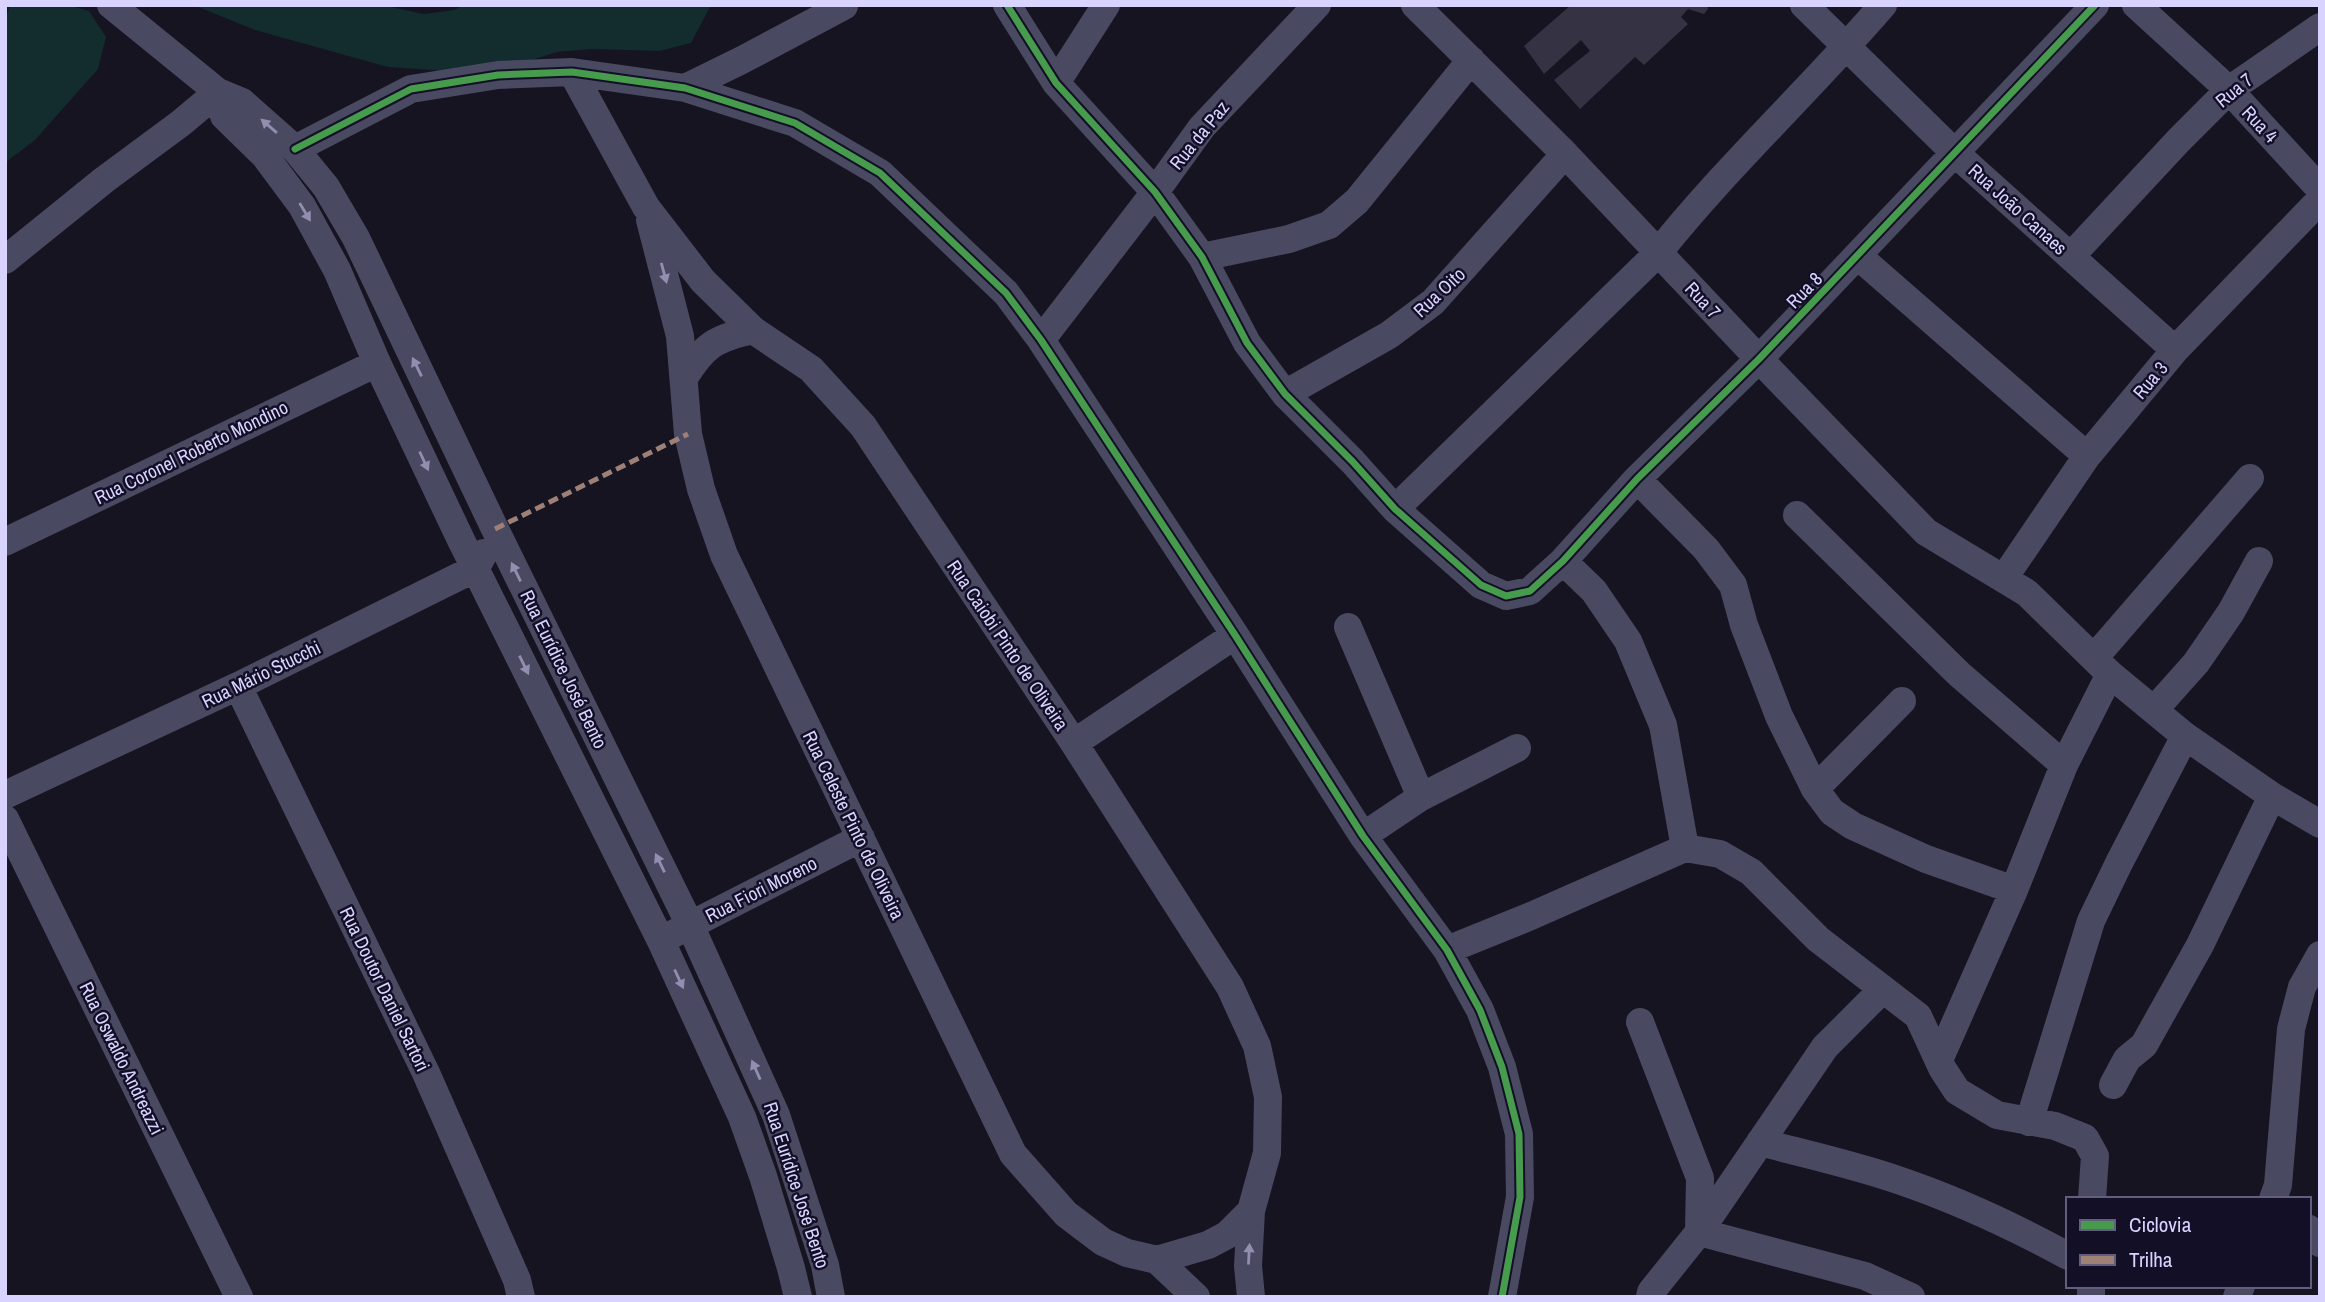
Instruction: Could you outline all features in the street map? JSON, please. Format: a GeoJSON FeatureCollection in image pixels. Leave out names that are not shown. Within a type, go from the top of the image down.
{"type":"FeatureCollection","features":[{"type":"Feature","properties":{"kind":"street","name":"Rua Eurídice José Bento"},"geometry":{"type":"LineString","coordinates":[[111,5],[218,92],[242,102],[295,149],[326,187],[356,238],[495,529],[690,925],[776,1115],[825,1265],[831,1297]]}},
{"type":"Feature","properties":{"kind":"street"},"geometry":{"type":"LineString","coordinates":[[1007,5],[1056,83],[1155,192],[1202,257],[1247,343],[1285,394],[1353,462],[1395,509],[1658,253],[1685,219],[1883,5]]}},
{"type":"Feature","properties":{"kind":"street"},"geometry":{"type":"LineString","coordinates":[[1056,83],[1107,5]]}},
{"type":"Feature","properties":{"kind":"street","name":"Rua da Paz"},"geometry":{"type":"LineString","coordinates":[[1041,340],[1202,127],[1317,5]]}},
{"type":"Feature","properties":{"kind":"street","name":"Rua 7"},"geometry":{"type":"LineString","coordinates":[[1415,5],[1565,154],[1926,531],[2027,593],[2102,666],[2185,736],[2272,796],[2320,824]]}},
{"type":"Feature","properties":{"kind":"street","name":"Rua João Canaes"},"geometry":{"type":"LineString","coordinates":[[1804,5],[1955,153],[2175,350]]}},
{"type":"Feature","properties":{"kind":"street","name":"Rua 8"},"geometry":{"type":"LineString","coordinates":[[1395,509],[1481,585],[1506,596],[1530,591],[1563,561],[1637,479],[1759,359],[2095,5]]}},
{"type":"Feature","properties":{"kind":"street","name":"Rua 4"},"geometry":{"type":"LineString","coordinates":[[2136,5],[2229,90],[2320,189]]}},
{"type":"Feature","properties":{"kind":"street"},"geometry":{"type":"LineString","coordinates":[[685,88],[742,61],[844,6]]}},
{"type":"Feature","properties":{"kind":"street","name":"Rua 7"},"geometry":{"type":"LineString","coordinates":[[2071,256],[2179,139],[2229,90],[2320,27]]}},
{"type":"Feature","properties":{"kind":"street"},"geometry":{"type":"LineString","coordinates":[[1202,257],[1289,239],[1329,225],[1357,201],[1471,60]]}},
{"type":"Feature","properties":{"kind":"street"},"geometry":{"type":"LineString","coordinates":[[295,149],[411,89],[498,75],[572,72],[685,88],[795,122],[880,173],[1006,293],[1041,340],[1363,836],[1447,950],[1480,1010],[1502,1068],[1519,1134],[1520,1196],[1502,1297]]}},
{"type":"Feature","properties":{"kind":"street","name":"Rua Caiobi Pinto de Oliveira"},"geometry":{"type":"LineString","coordinates":[[572,72],[646,207],[703,281],[753,330],[811,369],[863,426],[1074,743],[1230,987],[1257,1046],[1268,1097],[1267,1153],[1251,1211],[1248,1266],[1251,1297]]}},
{"type":"Feature","properties":{"kind":"street","name":"Rua Eurídice José Bento"},"geometry":{"type":"LineString","coordinates":[[218,92],[224,116],[265,156],[302,206],[337,270],[377,363],[476,568],[661,940],[741,1116],[771,1202],[798,1297]]}},
{"type":"Feature","properties":{"kind":"street"},"geometry":{"type":"LineString","coordinates":[[5,260],[218,92]]}},
{"type":"Feature","properties":{"kind":"street","name":"Rua Oito"},"geometry":{"type":"LineString","coordinates":[[1285,394],[1389,335],[1433,302],[1565,154]]}},
{"type":"Feature","properties":{"kind":"street","name":"Rua 3"},"geometry":{"type":"LineString","coordinates":[[2004,578],[2087,456],[2175,350],[2320,200]]}},
{"type":"Feature","properties":{"kind":"street","name":"Rua Celeste Pinto de Oliveira"},"geometry":{"type":"LineString","coordinates":[[646,207],[675,313],[688,434],[701,489],[724,555],[1013,1154],[1066,1214],[1103,1242],[1127,1253],[1157,1260],[1189,1252],[1227,1235],[1251,1211]]}},
{"type":"Feature","properties":{"kind":"street"},"geometry":{"type":"LineString","coordinates":[[1858,256],[2087,456]]}},
{"type":"Feature","properties":{"kind":"street"},"geometry":{"type":"LineString","coordinates":[[684,378],[697,357],[709,345],[726,336],[753,330]]}},
{"type":"Feature","properties":{"kind":"street","name":"Rua Coronel Roberto Mondino"},"geometry":{"type":"LineString","coordinates":[[5,541],[377,363]]}},
{"type":"Feature","properties":{"kind":"street"},"geometry":{"type":"LineString","coordinates":[[1939,1060],[2014,890],[2102,666],[2250,478]]}},
{"type":"Feature","properties":{"kind":"street"},"geometry":{"type":"LineString","coordinates":[[1637,479],[1706,549],[1733,585],[1744,625],[1779,716],[1815,789],[1832,811],[1853,826],[1926,859],[2014,890]]}},
{"type":"Feature","properties":{"kind":"street"},"geometry":{"type":"LineString","coordinates":[[1797,515],[1959,674],[2064,765]]}},
{"type":"Feature","properties":{"kind":"street"},"geometry":{"type":"LineString","coordinates":[[476,568],[495,529]]}},
{"type":"Feature","properties":{"kind":"street"},"geometry":{"type":"LineString","coordinates":[[1563,561],[1594,591],[1628,640],[1663,725],[1685,848]]}},
{"type":"Feature","properties":{"kind":"street"},"geometry":{"type":"LineString","coordinates":[[2154,710],[2203,653],[2231,612],[2259,561]]}},
{"type":"Feature","properties":{"kind":"street","name":"Rua Mário Stucchi"},"geometry":{"type":"LineString","coordinates":[[5,795],[238,686],[476,568]]}},
{"type":"Feature","properties":{"kind":"street"},"geometry":{"type":"LineString","coordinates":[[1348,627],[1421,797]]}},
{"type":"Feature","properties":{"kind":"street"},"geometry":{"type":"LineString","coordinates":[[1074,743],[1235,635]]}},
{"type":"Feature","properties":{"kind":"street","name":"Rua Doutor Daniel Sartori"},"geometry":{"type":"LineString","coordinates":[[238,686],[426,1073],[517,1280],[521,1297]]}},
{"type":"Feature","properties":{"kind":"street"},"geometry":{"type":"LineString","coordinates":[[1815,789],[1902,701]]}},
{"type":"Feature","properties":{"kind":"street"},"geometry":{"type":"LineString","coordinates":[[2029,1122],[2091,921],[2185,736]]}},
{"type":"Feature","properties":{"kind":"street"},"geometry":{"type":"LineString","coordinates":[[1363,836],[1421,797],[1517,748]]}},
{"type":"Feature","properties":{"kind":"street"},"geometry":{"type":"LineString","coordinates":[[2113,1085],[2127,1059],[2144,1045],[2194,956],[2272,796]]}},
{"type":"Feature","properties":{"kind":"street","name":"Rua Oswaldo Andreazzi"},"geometry":{"type":"LineString","coordinates":[[5,819],[239,1297]]}},
{"type":"Feature","properties":{"kind":"street","name":"Rua Fiori Moreno"},"geometry":{"type":"LineString","coordinates":[[661,940],[861,838]]}},
{"type":"Feature","properties":{"kind":"street"},"geometry":{"type":"LineString","coordinates":[[1447,950],[1685,848],[1720,854],[1751,872],[1818,939],[1918,1016],[1957,1091],[1997,1115],[2055,1126],[2085,1138],[2095,1156],[2092,1197]]}},
{"type":"Feature","properties":{"kind":"street"},"geometry":{"type":"LineString","coordinates":[[2280,1194],[2291,1030],[2302,987],[2320,955]]}},
{"type":"Feature","properties":{"kind":"street"},"geometry":{"type":"LineString","coordinates":[[1650,1297],[1651,1292],[1699,1232],[1825,1047],[1882,989]]}},
{"type":"Feature","properties":{"kind":"street"},"geometry":{"type":"LineString","coordinates":[[1640,1022],[1700,1178],[1699,1232]]}},
{"type":"Feature","properties":{"kind":"street"},"geometry":{"type":"LineString","coordinates":[[1760,1142],[1894,1179],[2021,1232],[2066,1255]]}},
{"type":"Feature","properties":{"kind":"street"},"geometry":{"type":"LineString","coordinates":[[1699,1232],[1865,1276],[1911,1297]]}},
{"type":"Feature","properties":{"kind":"street"},"geometry":{"type":"LineString","coordinates":[[1157,1260],[1196,1297]]}},
{"type":"Feature","properties":{"kind":"green space"},"geometry":{"type":"Polygon","coordinates":[[[10,5],[68,5],[89,11],[106,37],[98,69],[35,140],[5,163],[5,21],[10,5]]]}},
{"type":"Feature","properties":{"kind":"green space"},"geometry":{"type":"Polygon","coordinates":[[[193,5],[381,5],[424,14],[454,10],[464,5],[711,5],[691,43],[659,51],[592,49],[557,52],[501,70],[463,72],[388,67],[255,30],[193,5]]]}},
{"type":"Feature","properties":{"kind":"building"},"geometry":{"type":"Polygon","coordinates":[[[1571,5],[1707,5],[1708,9],[1704,14],[1688,9],[1681,17],[1688,24],[1644,65],[1635,57],[1580,109],[1554,80],[1590,51],[1581,40],[1544,74],[1524,46],[1571,5]]]}},
{"type":"Feature","properties":{"kind":"marked path"},"geometry":{"type":"LineString","coordinates":[[495,529],[688,434]]}},
{"type":"Feature","properties":{"kind":"cycle path"},"geometry":{"type":"LineString","coordinates":[[1007,5],[1056,83],[1155,192],[1202,257],[1247,343],[1285,394],[1353,462],[1395,509],[1481,585],[1506,596],[1530,591],[1563,561],[1637,479],[1759,359],[2095,5]]}},
{"type":"Feature","properties":{"kind":"cycle path"},"geometry":{"type":"LineString","coordinates":[[295,149],[411,89],[498,75],[572,72],[685,88],[795,123],[880,173],[1006,293],[1041,340],[1363,836],[1447,950],[1480,1010],[1502,1067],[1519,1134],[1520,1197],[1502,1297]]}}]}
